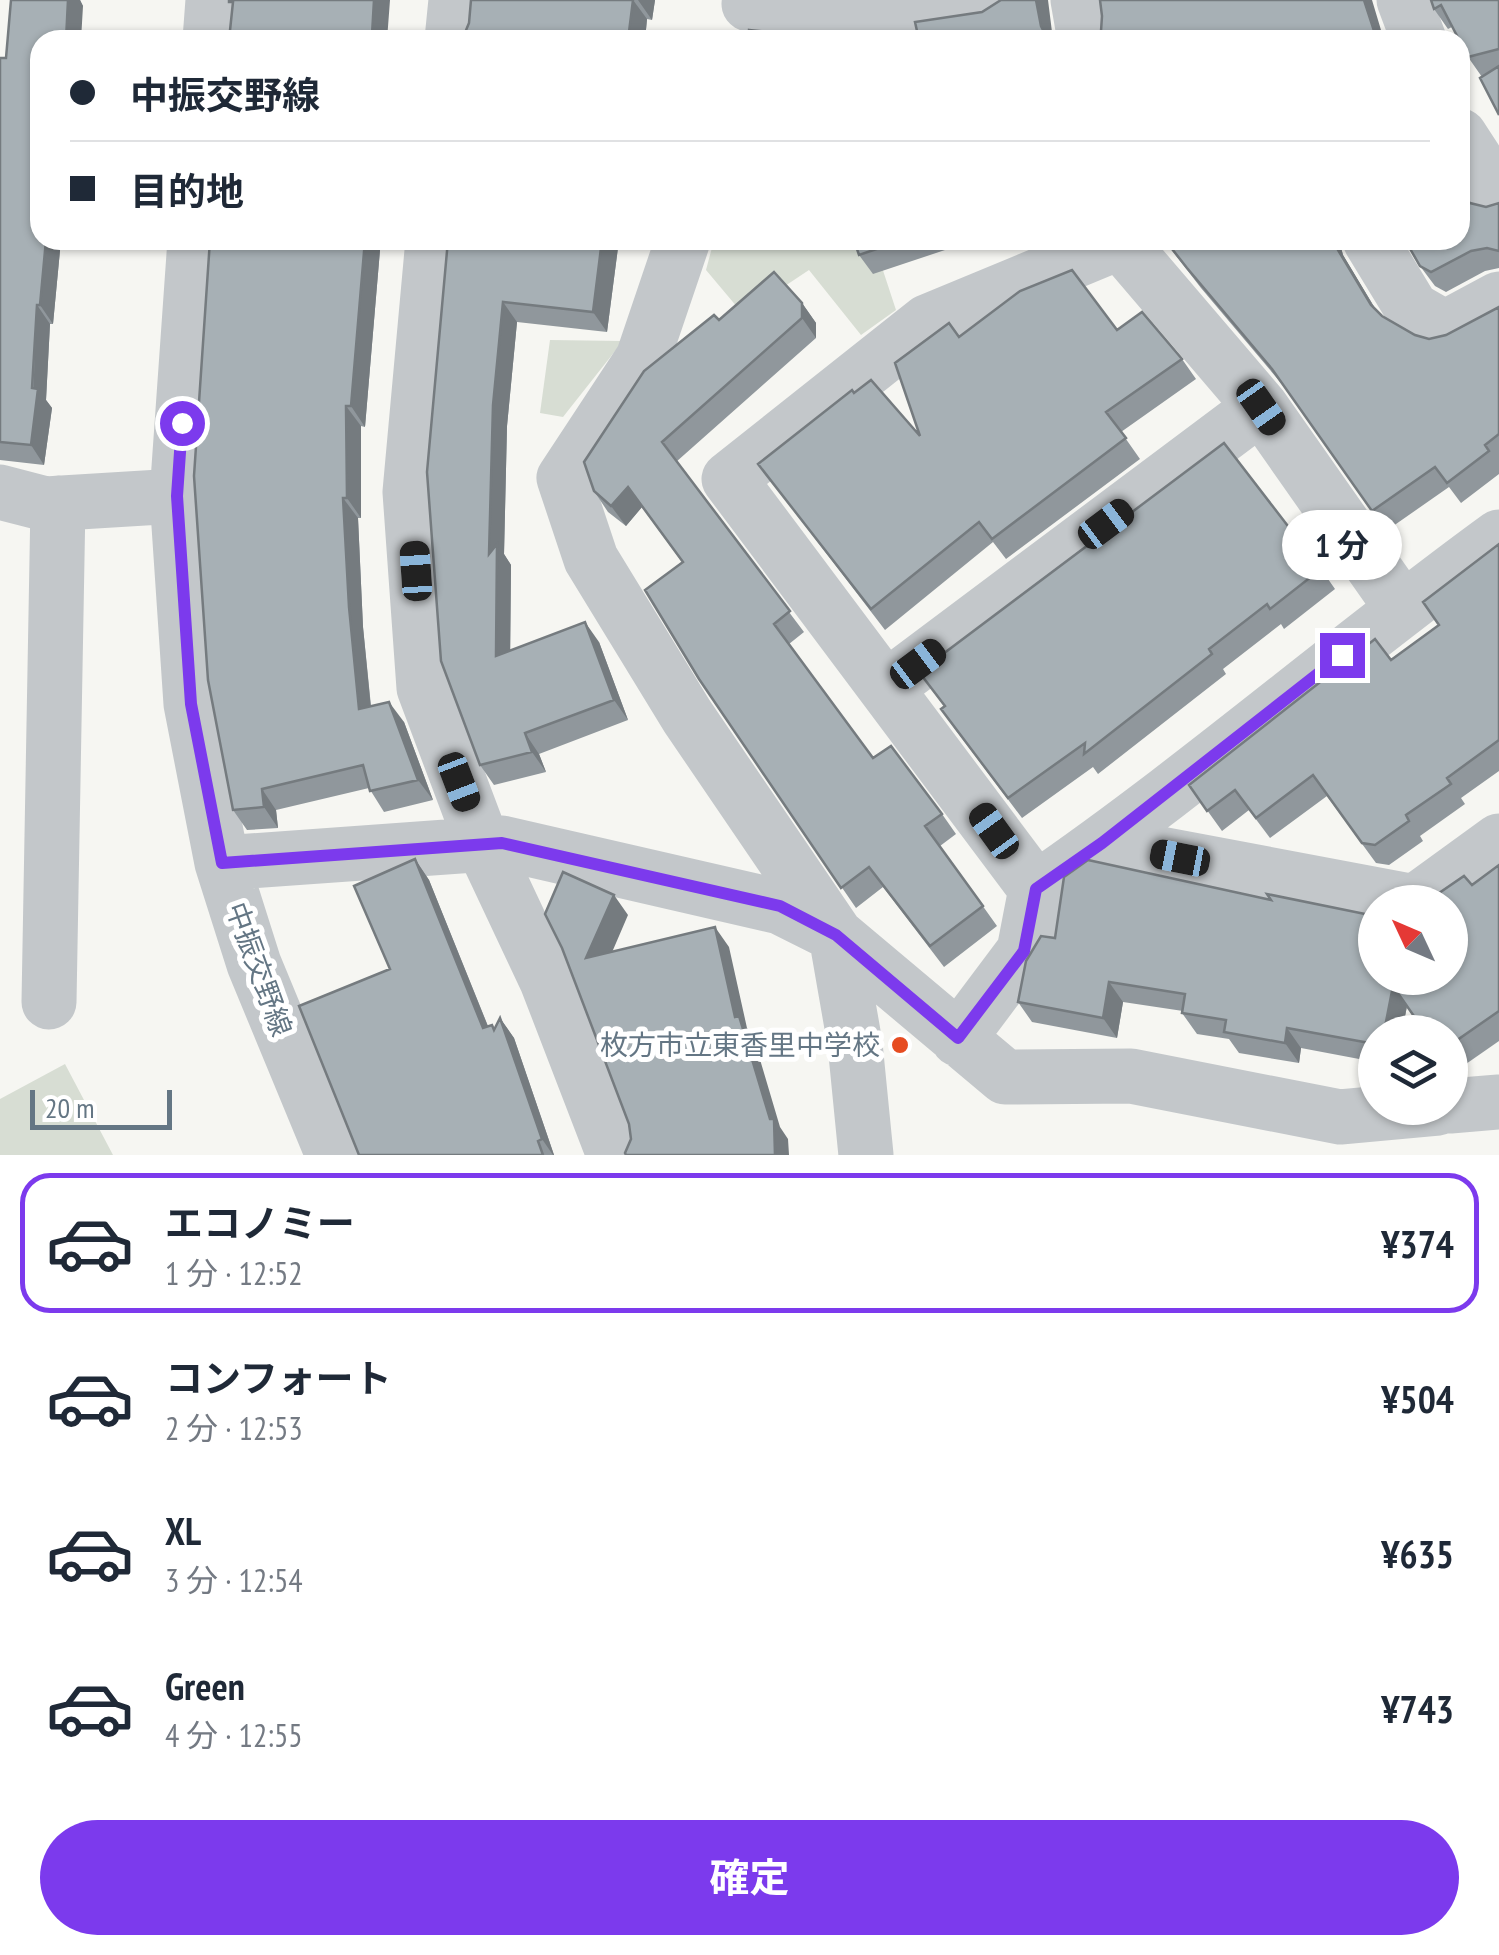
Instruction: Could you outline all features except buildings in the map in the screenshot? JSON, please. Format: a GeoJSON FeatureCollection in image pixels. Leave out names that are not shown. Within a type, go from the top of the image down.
{"type":"FeatureCollection","features":[{"type":"Feature","properties":{"kind":"street"},"geometry":{"type":"LineString","coordinates":[[211,30],[213,0]]}},
{"type":"Feature","properties":{"kind":"street"},"geometry":{"type":"LineString","coordinates":[[453,30],[456,0]]}},
{"type":"Feature","properties":{"kind":"street"},"geometry":{"type":"LineString","coordinates":[[746,15],[850,18],[991,0]]}},
{"type":"Feature","properties":{"kind":"street"},"geometry":{"type":"LineString","coordinates":[[1078,0],[1083,30]]}},
{"type":"Feature","properties":{"kind":"street"},"geometry":{"type":"LineString","coordinates":[[1404,0],[1415,30]]}},
{"type":"Feature","properties":{"kind":"street"},"geometry":{"type":"LineString","coordinates":[[1470,151],[1499,196]]}},
{"type":"Feature","properties":{"kind":"street","name":"中振交野線"},"geometry":{"type":"LineString","coordinates":[[195,250],[177,496],[191,704],[222,863],[254,964],[333,1155]]}},
{"type":"Feature","properties":{"kind":"street"},"geometry":{"type":"LineString","coordinates":[[433,250],[410,492],[424,688],[482,844],[548,981],[614,1155]]}},
{"type":"Feature","properties":{"kind":"street"},"geometry":{"type":"LineString","coordinates":[[680,250],[643,358],[564,478],[591,559],[688,716],[836,935],[855,1044],[866,1155]]}},
{"type":"Feature","properties":{"kind":"street"},"geometry":{"type":"LineString","coordinates":[[1036,889],[728,479],[927,322],[1101,250]]}},
{"type":"Feature","properties":{"kind":"street"},"geometry":{"type":"LineString","coordinates":[[1127,250],[1261,407],[1402,608]]}},
{"type":"Feature","properties":{"kind":"street"},"geometry":{"type":"LineString","coordinates":[[1376,250],[1412,310],[1446,328],[1499,299]]}},
{"type":"Feature","properties":{"kind":"street"},"geometry":{"type":"LineString","coordinates":[[888,687],[1261,407]]}},
{"type":"Feature","properties":{"kind":"street"},"geometry":{"type":"LineString","coordinates":[[0,492],[46,504],[177,496]]}},
{"type":"Feature","properties":{"kind":"street"},"geometry":{"type":"LineString","coordinates":[[49,1002],[58,503]]}},
{"type":"Feature","properties":{"kind":"street"},"geometry":{"type":"LineString","coordinates":[[958,1038],[1024,951],[1036,889],[1102,843],[1402,608],[1499,538]]}},
{"type":"Feature","properties":{"kind":"street"},"geometry":{"type":"LineString","coordinates":[[1102,843],[1415,902],[1499,840]]}},
{"type":"Feature","properties":{"kind":"street"},"geometry":{"type":"LineString","coordinates":[[222,863],[502,843],[780,906],[836,935],[1005,1077],[1131,1076],[1340,1117],[1358,1115]]}},
{"type":"Feature","properties":{"kind":"street"},"geometry":{"type":"LineString","coordinates":[[1468,1105],[1499,1102]]}},
{"type":"Feature","properties":{"kind":"shaded area"},"geometry":{"type":"Polygon","coordinates":[[[711,250],[876,250],[896,310],[861,335],[809,270],[743,314],[706,270],[711,250]]]}},
{"type":"Feature","properties":{"kind":"shaded area"},"geometry":{"type":"Polygon","coordinates":[[[550,340],[623,341],[563,417],[540,413],[550,340]]]}},
{"type":"Feature","properties":{"kind":"shaded area"},"geometry":{"type":"Polygon","coordinates":[[[65,1064],[113,1155],[0,1155],[0,1099],[65,1064]]]}},
{"type":"Feature","properties":{"kind":"place","name":"枚方市立東香里中学校"},"geometry":{"type":"Point","coordinates":[900,1045]}},
{"type":"Feature","properties":{"kind":"route"},"geometry":{"type":"LineString","coordinates":[[182,423],[177,496],[191,704],[222,863],[502,843],[780,906],[836,935],[958,1038],[1024,951],[1036,889],[1102,843],[1342,655]]}}]}
